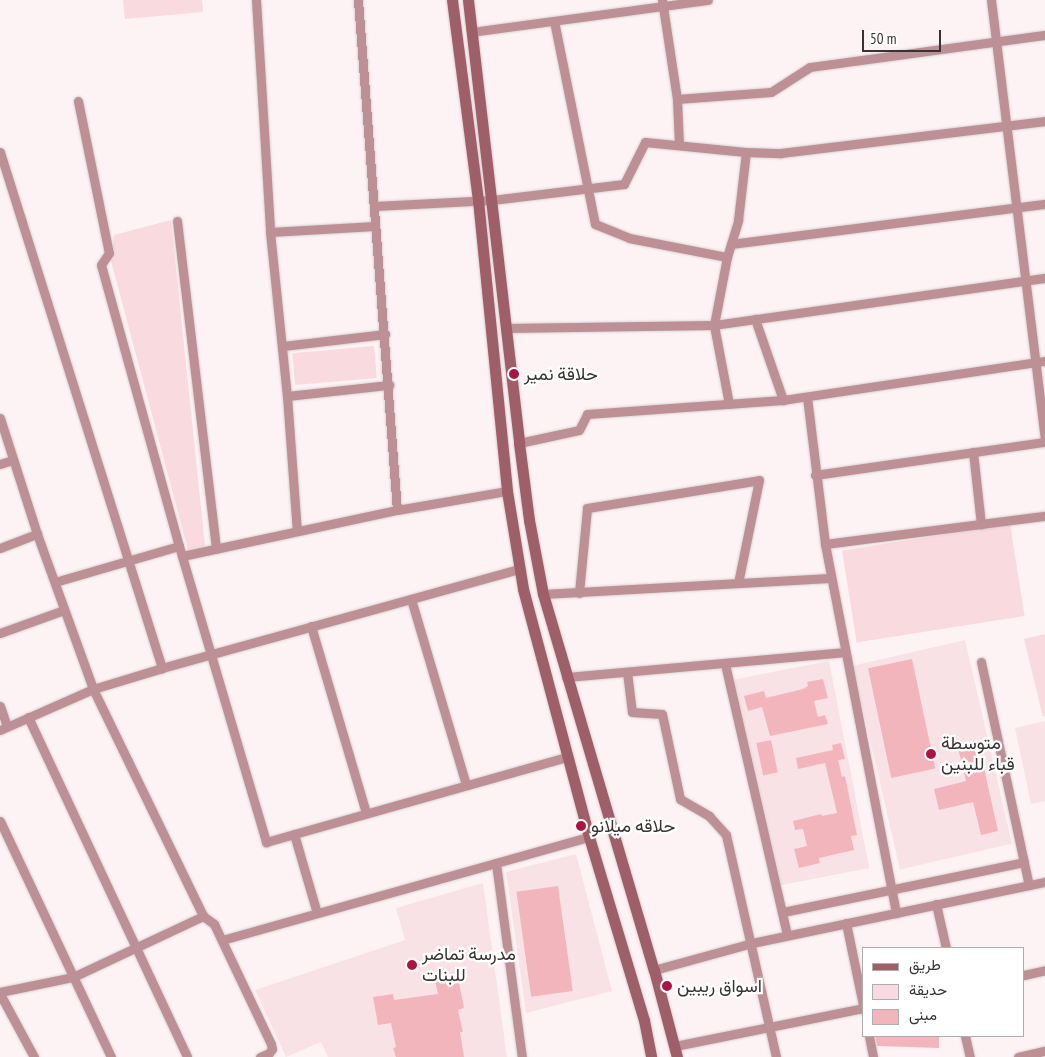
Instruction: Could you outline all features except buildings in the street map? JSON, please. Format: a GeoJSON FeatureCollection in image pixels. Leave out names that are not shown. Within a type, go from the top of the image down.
{"type":"FeatureCollection","features":[{"type":"Feature","properties":{"kind":"main road"},"geometry":{"type":"LineString","coordinates":[[452,0],[478,200],[507,491],[520,568],[567,757],[644,1020],[651,1057]]}},
{"type":"Feature","properties":{"kind":"main road"},"geometry":{"type":"LineString","coordinates":[[468,0],[518,443],[529,520],[543,594],[654,970],[676,1052]]}},
{"type":"Feature","properties":{"kind":"street"},"geometry":{"type":"LineString","coordinates":[[256,0],[270,232],[283,346],[297,531]]}},
{"type":"Feature","properties":{"kind":"street"},"geometry":{"type":"LineString","coordinates":[[358,0],[389,385],[397,510]]}},
{"type":"Feature","properties":{"kind":"street"},"geometry":{"type":"LineString","coordinates":[[471,32],[554,21],[662,3],[708,0]]}},
{"type":"Feature","properties":{"kind":"street"},"geometry":{"type":"LineString","coordinates":[[815,475],[1045,441],[1040,362],[1025,281],[991,0]]}},
{"type":"Feature","properties":{"kind":"street"},"geometry":{"type":"LineString","coordinates":[[662,3],[677,100],[679,144]]}},
{"type":"Feature","properties":{"kind":"street"},"geometry":{"type":"LineString","coordinates":[[554,21],[595,224],[629,238],[727,256]]}},
{"type":"Feature","properties":{"kind":"street"},"geometry":{"type":"LineString","coordinates":[[677,100],[771,92],[810,67],[1045,35]]}},
{"type":"Feature","properties":{"kind":"street"},"geometry":{"type":"LineString","coordinates":[[78,101],[109,253],[101,265],[179,546],[266,842],[567,757]]}},
{"type":"Feature","properties":{"kind":"street"},"geometry":{"type":"LineString","coordinates":[[375,206],[492,200],[624,184],[645,142],[746,152],[781,153],[1045,121]]}},
{"type":"Feature","properties":{"kind":"street"},"geometry":{"type":"LineString","coordinates":[[0,152],[162,668]]}},
{"type":"Feature","properties":{"kind":"street"},"geometry":{"type":"LineString","coordinates":[[729,404],[714,326],[727,256],[738,220],[746,152]]}},
{"type":"Feature","properties":{"kind":"street"},"geometry":{"type":"LineString","coordinates":[[731,244],[1045,204]]}},
{"type":"Feature","properties":{"kind":"street"},"geometry":{"type":"LineString","coordinates":[[177,221],[216,549]]}},
{"type":"Feature","properties":{"kind":"street"},"geometry":{"type":"LineString","coordinates":[[270,232],[375,226]]}},
{"type":"Feature","properties":{"kind":"street"},"geometry":{"type":"LineString","coordinates":[[505,328],[714,326],[1045,278]]}},
{"type":"Feature","properties":{"kind":"street"},"geometry":{"type":"LineString","coordinates":[[755,319],[783,400]]}},
{"type":"Feature","properties":{"kind":"street"},"geometry":{"type":"LineString","coordinates":[[283,346],[385,334]]}},
{"type":"Feature","properties":{"kind":"street"},"geometry":{"type":"LineString","coordinates":[[518,443],[579,430],[587,414],[783,400],[1040,362]]}},
{"type":"Feature","properties":{"kind":"street"},"geometry":{"type":"LineString","coordinates":[[287,396],[389,385]]}},
{"type":"Feature","properties":{"kind":"street"},"geometry":{"type":"LineString","coordinates":[[807,397],[815,475],[830,578],[896,913]]}},
{"type":"Feature","properties":{"kind":"street"},"geometry":{"type":"LineString","coordinates":[[0,418],[37,534],[93,689],[203,916],[214,924],[271,1044],[272,1049],[262,1057]]}},
{"type":"Feature","properties":{"kind":"street"},"geometry":{"type":"LineString","coordinates":[[973,452],[981,525]]}},
{"type":"Feature","properties":{"kind":"street"},"geometry":{"type":"LineString","coordinates":[[0,464],[12,460]]}},
{"type":"Feature","properties":{"kind":"street"},"geometry":{"type":"LineString","coordinates":[[579,592],[587,508],[759,480],[738,583]]}},
{"type":"Feature","properties":{"kind":"street"},"geometry":{"type":"LineString","coordinates":[[182,556],[397,510],[507,491]]}},
{"type":"Feature","properties":{"kind":"street"},"geometry":{"type":"LineString","coordinates":[[825,544],[1045,516]]}},
{"type":"Feature","properties":{"kind":"street"},"geometry":{"type":"LineString","coordinates":[[0,548],[37,534]]}},
{"type":"Feature","properties":{"kind":"street"},"geometry":{"type":"LineString","coordinates":[[55,582],[128,559],[179,546]]}},
{"type":"Feature","properties":{"kind":"street"},"geometry":{"type":"LineString","coordinates":[[0,706],[4,728],[93,689],[211,654],[520,568]]}},
{"type":"Feature","properties":{"kind":"street"},"geometry":{"type":"LineString","coordinates":[[543,594],[830,578]]}},
{"type":"Feature","properties":{"kind":"street"},"geometry":{"type":"LineString","coordinates":[[411,599],[466,785]]}},
{"type":"Feature","properties":{"kind":"street"},"geometry":{"type":"LineString","coordinates":[[0,633],[64,610]]}},
{"type":"Feature","properties":{"kind":"street"},"geometry":{"type":"LineString","coordinates":[[311,626],[366,813]]}},
{"type":"Feature","properties":{"kind":"street"},"geometry":{"type":"LineString","coordinates":[[566,677],[844,652]]}},
{"type":"Feature","properties":{"kind":"street"},"geometry":{"type":"LineString","coordinates":[[981,662],[1029,885]]}},
{"type":"Feature","properties":{"kind":"street"},"geometry":{"type":"LineString","coordinates":[[725,664],[787,935]]}},
{"type":"Feature","properties":{"kind":"street"},"geometry":{"type":"LineString","coordinates":[[627,672],[632,712],[662,714],[680,799],[709,816],[726,835],[752,942],[776,1057]]}},
{"type":"Feature","properties":{"kind":"street"},"geometry":{"type":"LineString","coordinates":[[28,717],[187,1057]]}},
{"type":"Feature","properties":{"kind":"street"},"geometry":{"type":"LineString","coordinates":[[0,821],[111,1057]]}},
{"type":"Feature","properties":{"kind":"street"},"geometry":{"type":"LineString","coordinates":[[294,834],[317,914]]}},
{"type":"Feature","properties":{"kind":"street"},"geometry":{"type":"LineString","coordinates":[[222,940],[589,837]]}},
{"type":"Feature","properties":{"kind":"street"},"geometry":{"type":"LineString","coordinates":[[783,912],[1024,862]]}},
{"type":"Feature","properties":{"kind":"street"},"geometry":{"type":"LineString","coordinates":[[496,863],[522,1057]]}},
{"type":"Feature","properties":{"kind":"street"},"geometry":{"type":"LineString","coordinates":[[654,970],[752,942],[1045,882]]}},
{"type":"Feature","properties":{"kind":"street"},"geometry":{"type":"LineString","coordinates":[[936,904],[946,947]]}},
{"type":"Feature","properties":{"kind":"street"},"geometry":{"type":"LineString","coordinates":[[34,1057],[0,993],[73,977],[203,916]]}},
{"type":"Feature","properties":{"kind":"street"},"geometry":{"type":"LineString","coordinates":[[846,923],[862,999]]}},
{"type":"Feature","properties":{"kind":"street"},"geometry":{"type":"LineString","coordinates":[[1025,975],[1045,970]]}},
{"type":"Feature","properties":{"kind":"street"},"geometry":{"type":"LineString","coordinates":[[676,1052],[770,1027],[862,1008]]}},
{"type":"Feature","properties":{"kind":"street"},"geometry":{"type":"LineString","coordinates":[[869,1037],[873,1057]]}},
{"type":"Feature","properties":{"kind":"street"},"geometry":{"type":"LineString","coordinates":[[966,1037],[970,1057]]}},
{"type":"Feature","properties":{"kind":"street"},"geometry":{"type":"LineString","coordinates":[[1018,1057],[1045,1051]]}},
{"type":"Feature","properties":{"kind":"shaded area","name":"متوسطة قباء للبنين"},"geometry":{"type":"Polygon","coordinates":[[[965,640],[1012,844],[900,870],[853,666],[965,640]]]}},
{"type":"Feature","properties":{"kind":"shaded area"},"geometry":{"type":"Polygon","coordinates":[[[829,661],[869,868],[773,887],[733,680],[829,661]]]}},
{"type":"Feature","properties":{"kind":"shaded area"},"geometry":{"type":"Polygon","coordinates":[[[1045,721],[1045,801],[1031,804],[1015,728],[1045,721]]]}},
{"type":"Feature","properties":{"kind":"shaded area"},"geometry":{"type":"Polygon","coordinates":[[[576,854],[612,991],[526,1013],[506,872],[576,854]]]}},
{"type":"Feature","properties":{"kind":"shaded area","name":"مدرسة تماضر للبنات"},"geometry":{"type":"Polygon","coordinates":[[[483,883],[507,1057],[328,1057],[321,1042],[286,1057],[255,990],[405,940],[396,908],[483,883]]]}},
{"type":"Feature","properties":{"kind":"green space"},"geometry":{"type":"Polygon","coordinates":[[[123,0],[202,0],[203,12],[125,19],[123,0]]]}},
{"type":"Feature","properties":{"kind":"green space"},"geometry":{"type":"Polygon","coordinates":[[[171,220],[205,546],[188,550],[111,261],[114,235],[171,220]]]}},
{"type":"Feature","properties":{"kind":"green space"},"geometry":{"type":"Polygon","coordinates":[[[374,346],[377,378],[295,385],[292,353],[374,346]]]}},
{"type":"Feature","properties":{"kind":"green space"},"geometry":{"type":"Polygon","coordinates":[[[1010,524],[1025,616],[857,642],[842,551],[1010,524]]]}},
{"type":"Feature","properties":{"kind":"green space"},"geometry":{"type":"Polygon","coordinates":[[[1045,634],[1045,716],[1043,717],[1024,639],[1045,634]]]}},
{"type":"Feature","properties":{"kind":"place","name":"حلاقة نمير"},"geometry":{"type":"Point","coordinates":[514,374]}},
{"type":"Feature","properties":{"kind":"place","name":"متوسطة قباء للبنين"},"geometry":{"type":"Point","coordinates":[931,754]}},
{"type":"Feature","properties":{"kind":"place","name":"حلاقه ميلانو"},"geometry":{"type":"Point","coordinates":[581,826]}},
{"type":"Feature","properties":{"kind":"place","name":"مدرسة تماضر للبنات"},"geometry":{"type":"Point","coordinates":[412,965]}},
{"type":"Feature","properties":{"kind":"place","name":"اسواق ريبين"},"geometry":{"type":"Point","coordinates":[667,986]}}]}
